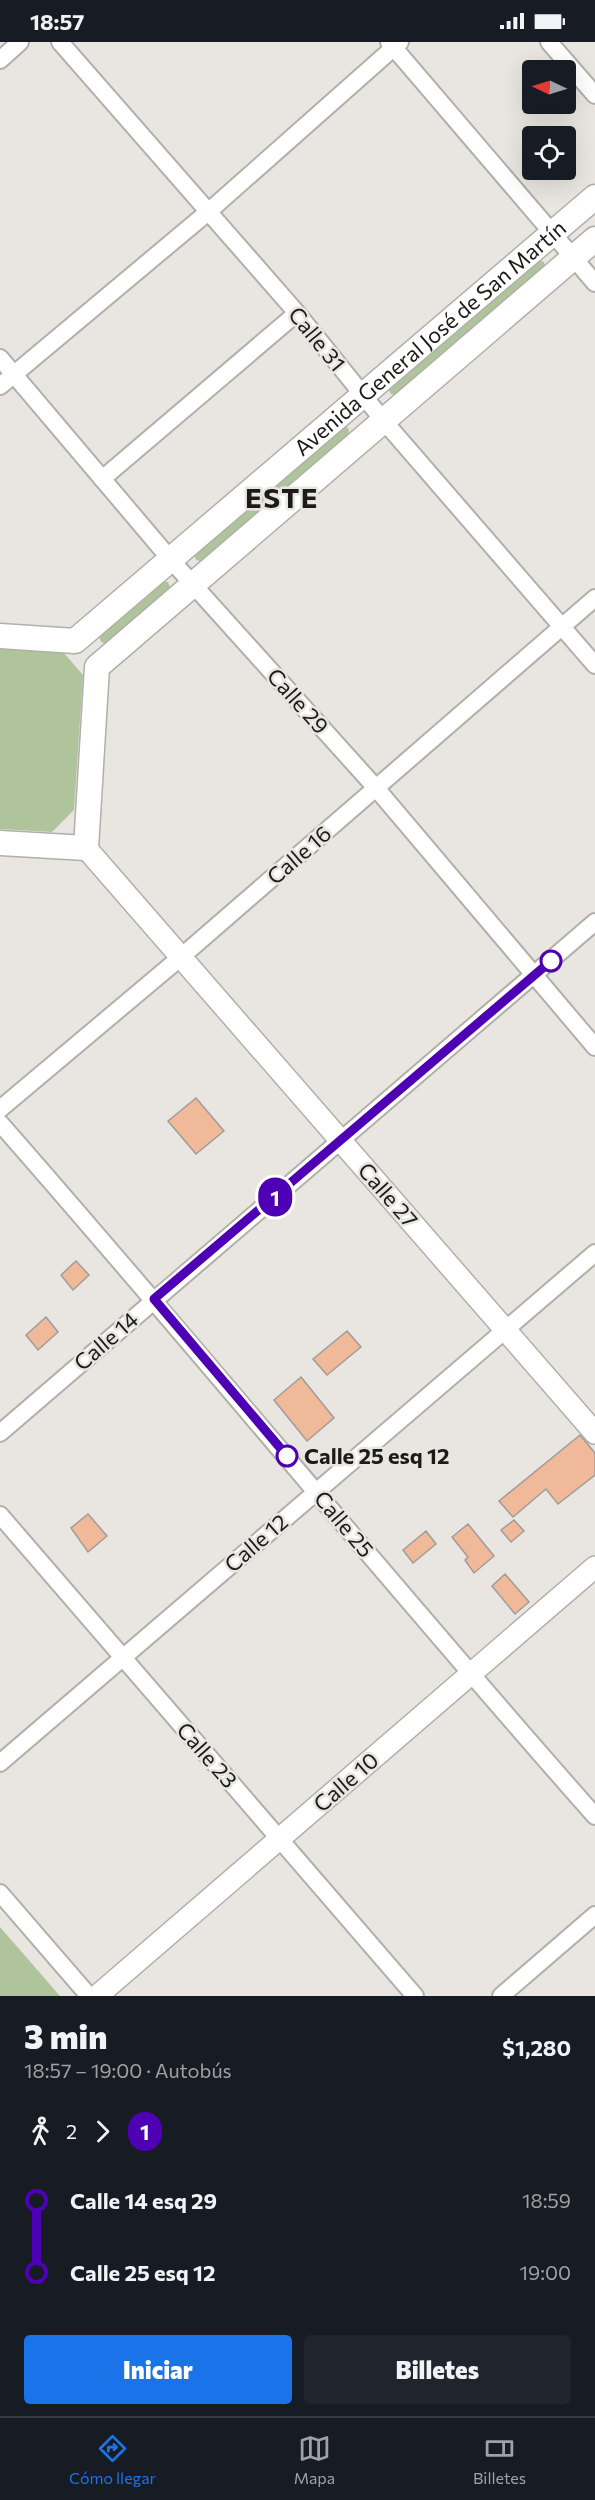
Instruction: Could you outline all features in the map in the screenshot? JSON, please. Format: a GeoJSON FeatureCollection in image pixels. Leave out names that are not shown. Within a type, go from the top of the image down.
{"type":"FeatureCollection","features":[{"type":"Feature","properties":{"kind":"main road","name":"Avenida General José de San Martín"},"geometry":{"type":"LineString","coordinates":[[75,641],[595,197]]}},
{"type":"Feature","properties":{"kind":"main road","name":"Avenida General José de San Martín"},"geometry":{"type":"LineString","coordinates":[[96,667],[595,239]]}},
{"type":"Feature","properties":{"kind":"main road"},"geometry":{"type":"LineString","coordinates":[[0,636],[75,641],[96,667],[86,848],[0,843]]}},
{"type":"Feature","properties":{"kind":"street"},"geometry":{"type":"LineString","coordinates":[[0,60],[20,42]]}},
{"type":"Feature","properties":{"kind":"street","name":"Calle 31"},"geometry":{"type":"LineString","coordinates":[[60,42],[297,313],[383,420],[595,665]]}},
{"type":"Feature","properties":{"kind":"street"},"geometry":{"type":"LineString","coordinates":[[549,42],[595,95]]}},
{"type":"Feature","properties":{"kind":"street"},"geometry":{"type":"LineString","coordinates":[[0,386],[208,212],[394,44],[595,283]]}},
{"type":"Feature","properties":{"kind":"street"},"geometry":{"type":"LineString","coordinates":[[102,479],[297,313]]}},
{"type":"Feature","properties":{"kind":"street","name":"Calle 29"},"geometry":{"type":"LineString","coordinates":[[0,358],[171,560],[376,788],[595,1047]]}},
{"type":"Feature","properties":{"kind":"street","name":"Calle 16"},"geometry":{"type":"LineString","coordinates":[[0,1109],[181,957],[595,598]]}},
{"type":"Feature","properties":{"kind":"street","name":"Calle 27"},"geometry":{"type":"LineString","coordinates":[[86,848],[595,1433]]}},
{"type":"Feature","properties":{"kind":"street","name":"Calle 14"},"geometry":{"type":"LineString","coordinates":[[0,1433],[595,922]]}},
{"type":"Feature","properties":{"kind":"street","name":"Calle 25"},"geometry":{"type":"LineString","coordinates":[[0,1123],[154,1299],[470,1675],[595,1816]]}},
{"type":"Feature","properties":{"kind":"street","name":"Calle 12"},"geometry":{"type":"LineString","coordinates":[[0,1763],[595,1253]]}},
{"type":"Feature","properties":{"kind":"street","name":"Calle 23"},"geometry":{"type":"LineString","coordinates":[[0,1515],[415,1996]]}},
{"type":"Feature","properties":{"kind":"street","name":"Calle 10"},"geometry":{"type":"LineString","coordinates":[[97,1996],[595,1568]]}},
{"type":"Feature","properties":{"kind":"street"},"geometry":{"type":"LineString","coordinates":[[0,1893],[89,1996]]}},
{"type":"Feature","properties":{"kind":"street"},"geometry":{"type":"LineString","coordinates":[[501,1996],[595,1915]]}},
{"type":"Feature","properties":{"kind":"green space"},"geometry":{"type":"Polygon","coordinates":[[[538,259],[544,262],[545,267],[398,395],[391,394],[388,388],[538,259]]]}},
{"type":"Feature","properties":{"kind":"green space"},"geometry":{"type":"Polygon","coordinates":[[[344,425],[349,429],[348,437],[204,562],[196,560],[194,554],[344,425]]]}},
{"type":"Feature","properties":{"kind":"green space"},"geometry":{"type":"Polygon","coordinates":[[[161,581],[168,582],[171,590],[107,644],[101,642],[99,636],[161,581]]]}},
{"type":"Feature","properties":{"kind":"green space"},"geometry":{"type":"Polygon","coordinates":[[[0,649],[64,653],[83,675],[74,810],[52,832],[0,829],[0,649]]]}},
{"type":"Feature","properties":{"kind":"green space"},"geometry":{"type":"Polygon","coordinates":[[[0,1927],[60,1996],[0,1996],[0,1927]]]}},
{"type":"Feature","properties":{"kind":"building"},"geometry":{"type":"Polygon","coordinates":[[[196,1098],[224,1131],[196,1154],[168,1121],[196,1098]]]}},
{"type":"Feature","properties":{"kind":"building"},"geometry":{"type":"Polygon","coordinates":[[[76,1261],[89,1275],[73,1290],[61,1275],[76,1261]]]}},
{"type":"Feature","properties":{"kind":"building"},"geometry":{"type":"Polygon","coordinates":[[[46,1317],[58,1332],[38,1350],[26,1335],[46,1317]]]}},
{"type":"Feature","properties":{"kind":"building"},"geometry":{"type":"Polygon","coordinates":[[[347,1331],[361,1347],[327,1375],[313,1359],[347,1331]]]}},
{"type":"Feature","properties":{"kind":"building"},"geometry":{"type":"Polygon","coordinates":[[[301,1377],[334,1418],[307,1441],[274,1400],[301,1377]]]}},
{"type":"Feature","properties":{"kind":"building"},"geometry":{"type":"Polygon","coordinates":[[[580,1435],[595,1453],[595,1475],[558,1504],[546,1489],[513,1517],[499,1501],[580,1435]]]}},
{"type":"Feature","properties":{"kind":"building"},"geometry":{"type":"Polygon","coordinates":[[[88,1514],[107,1536],[88,1552],[71,1528],[88,1514]]]}},
{"type":"Feature","properties":{"kind":"building"},"geometry":{"type":"Polygon","coordinates":[[[514,1520],[524,1531],[511,1542],[501,1530],[514,1520]]]}},
{"type":"Feature","properties":{"kind":"building"},"geometry":{"type":"Polygon","coordinates":[[[468,1524],[494,1556],[474,1573],[465,1560],[468,1557],[452,1537],[468,1524]]]}},
{"type":"Feature","properties":{"kind":"building"},"geometry":{"type":"Polygon","coordinates":[[[426,1531],[436,1544],[413,1563],[403,1550],[426,1531]]]}},
{"type":"Feature","properties":{"kind":"building"},"geometry":{"type":"Polygon","coordinates":[[[505,1574],[529,1602],[515,1614],[492,1586],[505,1574]]]}},
{"type":"Feature","properties":{"kind":"bus line","name":"1"},"geometry":{"type":"LineString","coordinates":[[287,1456],[154,1299],[551,961]]}},
{"type":"Feature","properties":{"kind":"place","name":"Calle 25 esq 12"},"geometry":{"type":"Point","coordinates":[287,1456]}},
{"type":"Feature","properties":{"kind":"district","name":"ESTE"},"geometry":{"type":"Point","coordinates":[282,498]}}]}
